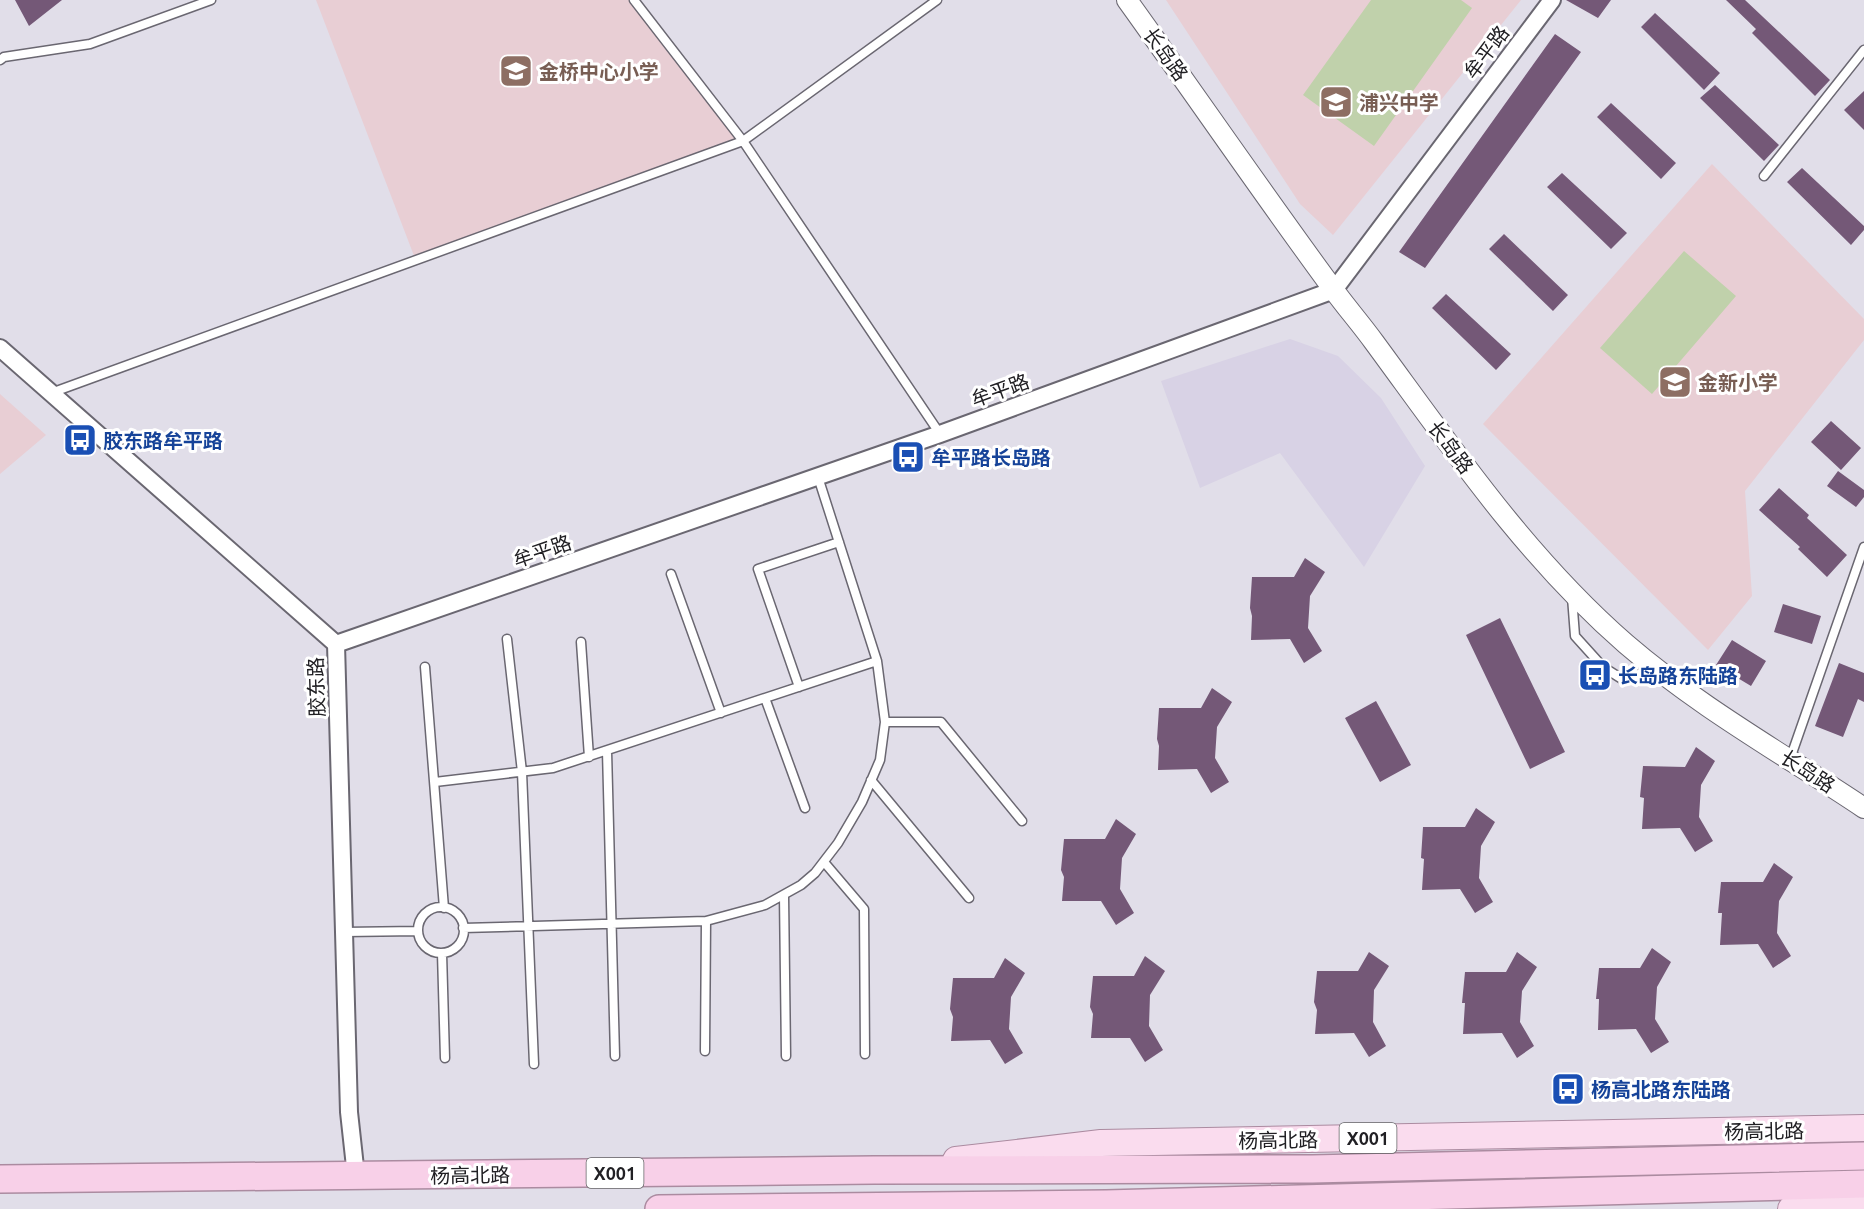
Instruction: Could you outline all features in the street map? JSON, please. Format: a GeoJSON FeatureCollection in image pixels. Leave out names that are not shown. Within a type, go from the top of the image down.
{"type":"FeatureCollection","features":[{"type":"Feature","properties":{"kind":"highway","name":"杨高北路"},"geometry":{"type":"LineString","coordinates":[[0,1179],[873,1170],[1312,1169],[1864,1156]]}},
{"type":"Feature","properties":{"kind":"highway","name":"X001"},"geometry":{"type":"LineString","coordinates":[[659,1209],[1106,1204],[1864,1184]]}},
{"type":"Feature","properties":{"kind":"main road","name":"杨高北路"},"geometry":{"type":"LineString","coordinates":[[873,1170],[1101,1143],[1864,1128]]}},
{"type":"Feature","properties":{"kind":"main road","name":"杨高北路"},"geometry":{"type":"LineString","coordinates":[[0,1171],[67,1179]]}},
{"type":"Feature","properties":{"kind":"main road","name":"X001"},"geometry":{"type":"LineString","coordinates":[[873,1206],[903,1209]]}},
{"type":"Feature","properties":{"kind":"main road"},"geometry":{"type":"LineString","coordinates":[[1791,1209],[1864,1206]]}},
{"type":"Feature","properties":{"kind":"street","name":"长岛路"},"geometry":{"type":"LineString","coordinates":[[1127,0],[1334,290],[1451,449],[1512,527],[1571,591],[1627,645],[1685,689],[1864,808]]}},
{"type":"Feature","properties":{"kind":"street","name":"牟平路"},"geometry":{"type":"LineString","coordinates":[[336,644],[940,435],[1334,290],[1550,1]]}},
{"type":"Feature","properties":{"kind":"street","name":"胶东路"},"geometry":{"type":"LineString","coordinates":[[0,348],[336,644],[349,1112],[356,1176]]}},
{"type":"Feature","properties":{"kind":"lane"},"geometry":{"type":"LineString","coordinates":[[0,60],[4,57],[90,44],[211,0]]}},
{"type":"Feature","properties":{"kind":"lane"},"geometry":{"type":"LineString","coordinates":[[634,0],[743,141],[940,435]]}},
{"type":"Feature","properties":{"kind":"lane"},"geometry":{"type":"LineString","coordinates":[[51,393],[743,141],[937,0]]}},
{"type":"Feature","properties":{"kind":"lane"},"geometry":{"type":"LineString","coordinates":[[1764,176],[1864,50]]}},
{"type":"Feature","properties":{"kind":"lane"},"geometry":{"type":"LineString","coordinates":[[464,928],[706,921],[765,906],[801,885],[824,862],[862,802],[872,780],[880,760],[885,722],[877,661],[818,477]]}},
{"type":"Feature","properties":{"kind":"lane"},"geometry":{"type":"LineString","coordinates":[[799,687],[758,568],[839,542]]}},
{"type":"Feature","properties":{"kind":"lane"},"geometry":{"type":"LineString","coordinates":[[1790,759],[1864,547]]}},
{"type":"Feature","properties":{"kind":"lane"},"geometry":{"type":"LineString","coordinates":[[671,574],[721,713]]}},
{"type":"Feature","properties":{"kind":"lane"},"geometry":{"type":"LineString","coordinates":[[1571,591],[1575,636],[1604,667],[1623,679],[1658,668]]}},
{"type":"Feature","properties":{"kind":"lane"},"geometry":{"type":"LineString","coordinates":[[507,639],[522,772],[534,1064]]}},
{"type":"Feature","properties":{"kind":"lane"},"geometry":{"type":"LineString","coordinates":[[581,642],[589,757]]}},
{"type":"Feature","properties":{"kind":"lane"},"geometry":{"type":"LineString","coordinates":[[435,782],[553,768],[877,661]]}},
{"type":"Feature","properties":{"kind":"lane"},"geometry":{"type":"LineString","coordinates":[[425,667],[444,908]]}},
{"type":"Feature","properties":{"kind":"lane"},"geometry":{"type":"LineString","coordinates":[[765,698],[805,808]]}},
{"type":"Feature","properties":{"kind":"lane"},"geometry":{"type":"LineString","coordinates":[[885,722],[941,722],[1022,821]]}},
{"type":"Feature","properties":{"kind":"lane"},"geometry":{"type":"LineString","coordinates":[[607,751],[615,1056]]}},
{"type":"Feature","properties":{"kind":"lane"},"geometry":{"type":"LineString","coordinates":[[872,780],[969,898]]}},
{"type":"Feature","properties":{"kind":"lane"},"geometry":{"type":"LineString","coordinates":[[824,862],[864,909],[865,1054]]}},
{"type":"Feature","properties":{"kind":"lane"},"geometry":{"type":"LineString","coordinates":[[784,895],[786,1056]]}},
{"type":"Feature","properties":{"kind":"lane"},"geometry":{"type":"LineString","coordinates":[[444,908],[457,914],[464,928],[456,948],[442,953],[423,945],[418,931],[423,916],[429,911],[444,908]]}},
{"type":"Feature","properties":{"kind":"lane"},"geometry":{"type":"LineString","coordinates":[[705,1051],[706,921]]}},
{"type":"Feature","properties":{"kind":"lane"},"geometry":{"type":"LineString","coordinates":[[344,932],[418,931]]}},
{"type":"Feature","properties":{"kind":"lane"},"geometry":{"type":"LineString","coordinates":[[442,953],[445,1058]]}},
{"type":"Feature","properties":{"kind":"shaded area","name":"金桥中心小学"},"geometry":{"type":"Polygon","coordinates":[[[316,0],[635,0],[743,141],[416,261],[316,0]]]}},
{"type":"Feature","properties":{"kind":"shaded area","name":"浦兴中学"},"geometry":{"type":"Polygon","coordinates":[[[1166,0],[1521,0],[1333,235],[1300,204],[1166,0]]]}},
{"type":"Feature","properties":{"kind":"shaded area","name":"金新小学"},"geometry":{"type":"Polygon","coordinates":[[[1712,164],[1864,319],[1864,340],[1745,491],[1752,596],[1708,650],[1483,424],[1712,164]]]}},
{"type":"Feature","properties":{"kind":"shaded area"},"geometry":{"type":"Polygon","coordinates":[[[1290,339],[1338,356],[1381,398],[1425,466],[1364,567],[1280,453],[1200,488],[1161,381],[1290,339]]]}},
{"type":"Feature","properties":{"kind":"shaded area"},"geometry":{"type":"Polygon","coordinates":[[[0,394],[46,435],[0,474],[0,394]]]}},
{"type":"Feature","properties":{"kind":"green space"},"geometry":{"type":"Polygon","coordinates":[[[1371,0],[1461,0],[1472,8],[1374,146],[1303,95],[1371,0]]]}},
{"type":"Feature","properties":{"kind":"green space"},"geometry":{"type":"Polygon","coordinates":[[[1684,251],[1736,296],[1652,394],[1600,348],[1684,251]]]}},
{"type":"Feature","properties":{"kind":"building"},"geometry":{"type":"Polygon","coordinates":[[[15,0],[62,0],[29,26],[15,0]]]}},
{"type":"Feature","properties":{"kind":"building"},"geometry":{"type":"Polygon","coordinates":[[[1566,0],[1611,0],[1598,18],[1566,0]]]}},
{"type":"Feature","properties":{"kind":"building"},"geometry":{"type":"Polygon","coordinates":[[[1726,0],[1745,0],[1830,80],[1815,96],[1752,33],[1756,29],[1726,0]]]}},
{"type":"Feature","properties":{"kind":"building"},"geometry":{"type":"Polygon","coordinates":[[[1655,13],[1720,73],[1704,90],[1641,27],[1655,13]]]}},
{"type":"Feature","properties":{"kind":"building"},"geometry":{"type":"Polygon","coordinates":[[[1555,34],[1581,52],[1425,268],[1399,252],[1555,34]]]}},
{"type":"Feature","properties":{"kind":"building"},"geometry":{"type":"Polygon","coordinates":[[[1715,85],[1779,145],[1764,161],[1700,98],[1715,85]]]}},
{"type":"Feature","properties":{"kind":"building"},"geometry":{"type":"Polygon","coordinates":[[[1864,91],[1864,130],[1844,110],[1864,91]]]}},
{"type":"Feature","properties":{"kind":"building"},"geometry":{"type":"Polygon","coordinates":[[[1611,103],[1676,163],[1661,179],[1597,117],[1611,103]]]}},
{"type":"Feature","properties":{"kind":"building"},"geometry":{"type":"Polygon","coordinates":[[[1802,168],[1864,226],[1864,230],[1851,245],[1787,182],[1802,168]]]}},
{"type":"Feature","properties":{"kind":"building"},"geometry":{"type":"Polygon","coordinates":[[[1562,173],[1627,233],[1611,249],[1547,187],[1562,173]]]}},
{"type":"Feature","properties":{"kind":"building"},"geometry":{"type":"Polygon","coordinates":[[[1504,234],[1568,295],[1553,311],[1489,249],[1504,234]]]}},
{"type":"Feature","properties":{"kind":"building"},"geometry":{"type":"Polygon","coordinates":[[[1446,294],[1511,354],[1496,370],[1432,308],[1446,294]]]}},
{"type":"Feature","properties":{"kind":"building"},"geometry":{"type":"Polygon","coordinates":[[[1831,421],[1861,448],[1841,470],[1811,442],[1831,421]]]}},
{"type":"Feature","properties":{"kind":"building"},"geometry":{"type":"Polygon","coordinates":[[[1838,471],[1864,490],[1864,497],[1856,507],[1827,486],[1838,471]]]}},
{"type":"Feature","properties":{"kind":"building"},"geometry":{"type":"Polygon","coordinates":[[[1779,488],[1809,515],[1807,518],[1847,555],[1827,577],[1798,549],[1800,547],[1759,510],[1779,488]]]}},
{"type":"Feature","properties":{"kind":"building"},"geometry":{"type":"Polygon","coordinates":[[[1305,558],[1325,572],[1310,596],[1308,628],[1322,651],[1304,663],[1290,639],[1251,640],[1250,608],[1252,577],[1294,577],[1305,558]]]}},
{"type":"Feature","properties":{"kind":"building"},"geometry":{"type":"Polygon","coordinates":[[[1783,604],[1821,616],[1812,644],[1774,632],[1783,604]]]}},
{"type":"Feature","properties":{"kind":"building"},"geometry":{"type":"Polygon","coordinates":[[[1500,618],[1565,752],[1530,769],[1466,635],[1500,618]]]}},
{"type":"Feature","properties":{"kind":"building"},"geometry":{"type":"Polygon","coordinates":[[[1732,640],[1766,661],[1751,686],[1716,665],[1732,640]]]}},
{"type":"Feature","properties":{"kind":"building"},"geometry":{"type":"Polygon","coordinates":[[[1839,663],[1864,673],[1864,702],[1858,699],[1843,737],[1815,726],[1839,663]]]}},
{"type":"Feature","properties":{"kind":"building"},"geometry":{"type":"Polygon","coordinates":[[[1212,688],[1232,702],[1217,727],[1215,758],[1229,782],[1211,793],[1197,769],[1158,770],[1157,739],[1159,708],[1201,708],[1212,688]]]}},
{"type":"Feature","properties":{"kind":"building"},"geometry":{"type":"Polygon","coordinates":[[[1376,701],[1411,765],[1380,782],[1345,718],[1376,701]]]}},
{"type":"Feature","properties":{"kind":"building"},"geometry":{"type":"Polygon","coordinates":[[[1696,747],[1715,761],[1701,785],[1699,817],[1713,841],[1695,852],[1680,828],[1642,829],[1644,798],[1640,797],[1643,766],[1685,767],[1696,747]]]}},
{"type":"Feature","properties":{"kind":"building"},"geometry":{"type":"Polygon","coordinates":[[[1476,808],[1495,822],[1481,846],[1479,878],[1493,902],[1475,913],[1460,889],[1422,890],[1424,859],[1421,858],[1423,827],[1465,827],[1476,808]]]}},
{"type":"Feature","properties":{"kind":"building"},"geometry":{"type":"Polygon","coordinates":[[[1116,819],[1136,834],[1122,858],[1120,889],[1134,913],[1116,925],[1101,901],[1062,901],[1064,877],[1061,870],[1064,839],[1105,839],[1116,819]]]}},
{"type":"Feature","properties":{"kind":"building"},"geometry":{"type":"Polygon","coordinates":[[[1774,863],[1793,877],[1779,901],[1777,933],[1791,956],[1773,968],[1758,944],[1720,945],[1722,913],[1718,913],[1721,882],[1763,882],[1774,863]]]}},
{"type":"Feature","properties":{"kind":"building"},"geometry":{"type":"Polygon","coordinates":[[[1652,948],[1671,962],[1657,987],[1655,1019],[1669,1042],[1651,1053],[1636,1029],[1598,1030],[1599,999],[1596,999],[1599,968],[1640,968],[1652,948]]]}},
{"type":"Feature","properties":{"kind":"building"},"geometry":{"type":"Polygon","coordinates":[[[1369,952],[1389,966],[1374,990],[1373,1022],[1386,1046],[1369,1057],[1354,1033],[1315,1034],[1317,1010],[1314,1002],[1317,971],[1358,971],[1369,952]]]}},
{"type":"Feature","properties":{"kind":"building"},"geometry":{"type":"Polygon","coordinates":[[[1517,952],[1537,967],[1522,991],[1520,1022],[1534,1046],[1517,1058],[1502,1033],[1463,1034],[1465,1003],[1462,1003],[1465,972],[1506,972],[1517,952]]]}},
{"type":"Feature","properties":{"kind":"building"},"geometry":{"type":"Polygon","coordinates":[[[1145,956],[1165,971],[1150,995],[1149,1026],[1163,1050],[1145,1062],[1130,1038],[1091,1038],[1093,1014],[1090,1007],[1093,976],[1134,976],[1145,956]]]}},
{"type":"Feature","properties":{"kind":"building"},"geometry":{"type":"Polygon","coordinates":[[[1005,958],[1025,973],[1011,997],[1009,1029],[1023,1053],[1005,1064],[990,1040],[951,1041],[953,1017],[950,1009],[953,978],[994,978],[1005,958]]]}},
{"type":"Feature","properties":{"kind":"place","name":"金桥中心小学"},"geometry":{"type":"Point","coordinates":[516,71]}},
{"type":"Feature","properties":{"kind":"place","name":"浦兴中学"},"geometry":{"type":"Point","coordinates":[1336,102]}},
{"type":"Feature","properties":{"kind":"place","name":"金新小学"},"geometry":{"type":"Point","coordinates":[1675,382]}},
{"type":"Feature","properties":{"kind":"place","name":"胶东路牟平路"},"geometry":{"type":"Point","coordinates":[80,440]}},
{"type":"Feature","properties":{"kind":"place","name":"牟平路长岛路"},"geometry":{"type":"Point","coordinates":[908,457]}},
{"type":"Feature","properties":{"kind":"place","name":"长岛路东陆路"},"geometry":{"type":"Point","coordinates":[1595,675]}},
{"type":"Feature","properties":{"kind":"place","name":"杨高北路东陆路"},"geometry":{"type":"Point","coordinates":[1568,1089]}}]}
